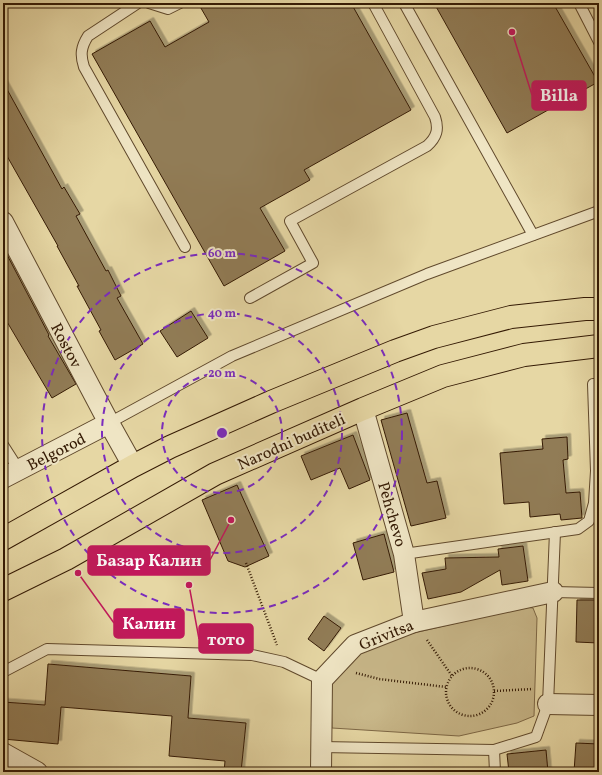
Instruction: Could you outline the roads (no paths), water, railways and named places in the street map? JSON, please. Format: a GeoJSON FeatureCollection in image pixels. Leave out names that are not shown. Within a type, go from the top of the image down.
{"type":"FeatureCollection","features":[{"type":"Feature","properties":{"kind":"main road"},"geometry":{"type":"LineString","coordinates":[[3,540],[133,466],[200,433],[341,373],[434,337],[511,317],[599,309]]}},
{"type":"Feature","properties":{"kind":"main road","name":"Narodni buditeli"},"geometry":{"type":"LineString","coordinates":[[3,590],[66,559],[216,474],[363,409],[450,374],[524,355],[599,346]]}},
{"type":"Feature","properties":{"kind":"street","name":"Rostov"},"geometry":{"type":"LineString","coordinates":[[3,222],[133,466]]}},
{"type":"Feature","properties":{"kind":"street","name":"Pehchevo"},"geometry":{"type":"LineString","coordinates":[[363,409],[404,554],[414,622]]}},
{"type":"Feature","properties":{"kind":"street","name":"Belgorod"},"geometry":{"type":"LineString","coordinates":[[11,474],[109,423]]}},
{"type":"Feature","properties":{"kind":"street","name":"Grivitsa"},"geometry":{"type":"LineString","coordinates":[[329,673],[355,645],[414,622],[553,592]]}},
{"type":"Feature","properties":{"kind":"street"},"geometry":{"type":"LineString","coordinates":[[321,772],[321,747],[329,673]]}},
{"type":"Feature","properties":{"kind":"street"},"geometry":{"type":"LineString","coordinates":[[548,696],[599,705]]}},
{"type":"Feature","properties":{"kind":"street"},"geometry":{"type":"LineString","coordinates":[[3,752],[37,772]]}},
{"type":"Feature","properties":{"kind":"lane"},"geometry":{"type":"LineString","coordinates":[[138,3],[88,36],[82,47],[81,59],[84,67],[185,247]]}},
{"type":"Feature","properties":{"kind":"lane"},"geometry":{"type":"LineString","coordinates":[[149,3],[168,10],[180,3]]}},
{"type":"Feature","properties":{"kind":"lane"},"geometry":{"type":"LineString","coordinates":[[250,298],[313,263],[290,221],[427,146],[436,136],[438,130],[435,117],[373,3]]}},
{"type":"Feature","properties":{"kind":"lane"},"geometry":{"type":"LineString","coordinates":[[404,3],[533,235]]}},
{"type":"Feature","properties":{"kind":"lane"},"geometry":{"type":"LineString","coordinates":[[579,3],[599,42]]}},
{"type":"Feature","properties":{"kind":"lane"},"geometry":{"type":"LineString","coordinates":[[109,423],[232,356],[427,274],[599,212]]}},
{"type":"Feature","properties":{"kind":"lane"},"geometry":{"type":"LineString","coordinates":[[404,554],[578,529],[589,521],[594,503],[597,471],[593,384],[599,384]]}},
{"type":"Feature","properties":{"kind":"lane"},"geometry":{"type":"LineString","coordinates":[[3,445],[11,474]]}},
{"type":"Feature","properties":{"kind":"lane"},"geometry":{"type":"LineString","coordinates":[[321,747],[494,750],[536,737],[548,696],[555,532]]}},
{"type":"Feature","properties":{"kind":"lane"},"geometry":{"type":"LineString","coordinates":[[553,592],[599,593]]}},
{"type":"Feature","properties":{"kind":"lane"},"geometry":{"type":"LineString","coordinates":[[3,672],[47,649],[252,655],[329,673]]}},
{"type":"Feature","properties":{"kind":"lane"},"geometry":{"type":"LineString","coordinates":[[494,750],[495,772]]}},
{"type":"Feature","properties":{"kind":"place","name":"Billa"},"geometry":{"type":"Point","coordinates":[512,32]}},
{"type":"Feature","properties":{"kind":"place","name":"Базар Калин"},"geometry":{"type":"Point","coordinates":[231,520]}},
{"type":"Feature","properties":{"kind":"place","name":"Калин"},"geometry":{"type":"Point","coordinates":[78,573]}},
{"type":"Feature","properties":{"kind":"place","name":"тото"},"geometry":{"type":"Point","coordinates":[189,585]}}]}
